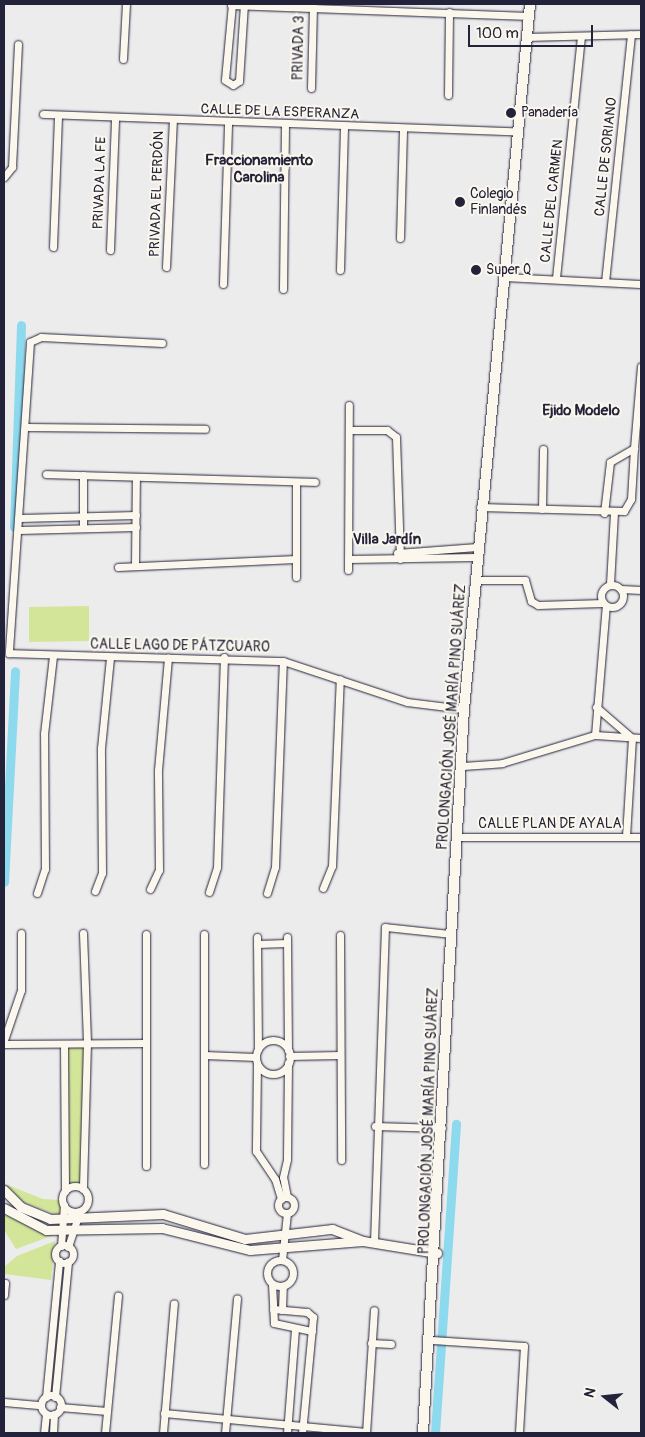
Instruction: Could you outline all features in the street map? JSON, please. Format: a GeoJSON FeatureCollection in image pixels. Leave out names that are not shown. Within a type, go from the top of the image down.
{"type":"FeatureCollection","features":[{"type":"Feature","properties":{"kind":"main road","name":"PROLONGACIÓN JOSÉ MARÍA PINO SUÁREZ"},"geometry":{"type":"LineString","coordinates":[[424,1433],[437,1253],[451,934],[459,837],[464,709],[480,507],[530,4]]}},
{"type":"Feature","properties":{"kind":"street"},"geometry":{"type":"LineString","coordinates":[[123,59],[126,4]]}},
{"type":"Feature","properties":{"kind":"street"},"geometry":{"type":"LineString","coordinates":[[244,5],[239,81],[233,85],[225,80],[232,4],[389,7],[423,13],[490,12],[529,16]]}},
{"type":"Feature","properties":{"kind":"street"},"geometry":{"type":"LineString","coordinates":[[423,4],[423,13]]}},
{"type":"Feature","properties":{"kind":"street"},"geometry":{"type":"LineString","coordinates":[[459,4],[459,12]]}},
{"type":"Feature","properties":{"kind":"street"},"geometry":{"type":"LineString","coordinates":[[490,4],[490,12]]}},
{"type":"Feature","properties":{"kind":"street","name":"PRIVADA 3"},"geometry":{"type":"LineString","coordinates":[[311,88],[312,7]]}},
{"type":"Feature","properties":{"kind":"street"},"geometry":{"type":"LineString","coordinates":[[448,96],[449,12]]}},
{"type":"Feature","properties":{"kind":"street","name":"CALLE DE SORIANO"},"geometry":{"type":"LineString","coordinates":[[605,282],[631,34]]}},
{"type":"Feature","properties":{"kind":"street"},"geometry":{"type":"LineString","coordinates":[[526,38],[641,34]]}},
{"type":"Feature","properties":{"kind":"street","name":"CALLE DEL CARMEN"},"geometry":{"type":"LineString","coordinates":[[556,278],[581,37]]}},
{"type":"Feature","properties":{"kind":"street"},"geometry":{"type":"LineString","coordinates":[[4,177],[12,167],[18,44]]}},
{"type":"Feature","properties":{"kind":"street","name":"CALLE DE LA ESPERANZA"},"geometry":{"type":"LineString","coordinates":[[43,114],[285,126],[516,131]]}},
{"type":"Feature","properties":{"kind":"street"},"geometry":{"type":"LineString","coordinates":[[52,247],[58,116]]}},
{"type":"Feature","properties":{"kind":"street","name":"PRIVADA LA FE"},"geometry":{"type":"LineString","coordinates":[[110,250],[115,118]]}},
{"type":"Feature","properties":{"kind":"street","name":"PRIVADA EL PERDÓN"},"geometry":{"type":"LineString","coordinates":[[166,267],[172,121]]}},
{"type":"Feature","properties":{"kind":"street"},"geometry":{"type":"LineString","coordinates":[[222,284],[228,123]]}},
{"type":"Feature","properties":{"kind":"street"},"geometry":{"type":"LineString","coordinates":[[283,289],[285,126]]}},
{"type":"Feature","properties":{"kind":"street"},"geometry":{"type":"LineString","coordinates":[[340,270],[344,127]]}},
{"type":"Feature","properties":{"kind":"street"},"geometry":{"type":"LineString","coordinates":[[400,238],[403,129]]}},
{"type":"Feature","properties":{"kind":"street"},"geometry":{"type":"LineString","coordinates":[[503,277],[556,278],[641,284]]}},
{"type":"Feature","properties":{"kind":"street"},"geometry":{"type":"LineString","coordinates":[[136,527],[82,526],[19,530],[30,345],[35,337],[162,343]]}},
{"type":"Feature","properties":{"kind":"street"},"geometry":{"type":"LineString","coordinates":[[480,507],[604,513],[614,513],[628,508],[631,499],[634,448],[640,419],[641,366]]}},
{"type":"Feature","properties":{"kind":"street"},"geometry":{"type":"LineString","coordinates":[[348,570],[350,405]]}},
{"type":"Feature","properties":{"kind":"street"},"geometry":{"type":"LineString","coordinates":[[26,427],[205,429]]}},
{"type":"Feature","properties":{"kind":"street"},"geometry":{"type":"LineString","coordinates":[[349,430],[387,430],[396,437],[400,555]]}},
{"type":"Feature","properties":{"kind":"street"},"geometry":{"type":"LineString","coordinates":[[604,513],[610,462],[634,448]]}},
{"type":"Feature","properties":{"kind":"street"},"geometry":{"type":"LineString","coordinates":[[542,509],[543,449]]}},
{"type":"Feature","properties":{"kind":"street"},"geometry":{"type":"LineString","coordinates":[[46,474],[296,483],[315,482]]}},
{"type":"Feature","properties":{"kind":"street"},"geometry":{"type":"LineString","coordinates":[[82,526],[83,475]]}},
{"type":"Feature","properties":{"kind":"street"},"geometry":{"type":"LineString","coordinates":[[135,566],[136,476]]}},
{"type":"Feature","properties":{"kind":"street"},"geometry":{"type":"LineString","coordinates":[[296,483],[296,577]]}},
{"type":"Feature","properties":{"kind":"street"},"geometry":{"type":"LineString","coordinates":[[595,735],[604,604],[601,594],[610,584],[614,513]]}},
{"type":"Feature","properties":{"kind":"street"},"geometry":{"type":"LineString","coordinates":[[20,518],[82,514],[136,515]]}},
{"type":"Feature","properties":{"kind":"street","name":"CALLE LAGO DE PÁTZCUARO"},"geometry":{"type":"LineString","coordinates":[[19,530],[9,653],[110,658],[224,657],[283,661],[412,703],[464,709]]}},
{"type":"Feature","properties":{"kind":"street"},"geometry":{"type":"LineString","coordinates":[[348,559],[476,552]]}},
{"type":"Feature","properties":{"kind":"street"},"geometry":{"type":"LineString","coordinates":[[118,567],[296,559]]}},
{"type":"Feature","properties":{"kind":"street"},"geometry":{"type":"LineString","coordinates":[[475,580],[525,580],[531,601],[538,604],[620,604],[621,589]]}},
{"type":"Feature","properties":{"kind":"street"},"geometry":{"type":"LineString","coordinates":[[610,584],[621,589],[641,590]]}},
{"type":"Feature","properties":{"kind":"street"},"geometry":{"type":"LineString","coordinates":[[37,893],[45,869],[44,734],[53,656]]}},
{"type":"Feature","properties":{"kind":"street"},"geometry":{"type":"LineString","coordinates":[[150,889],[159,870],[158,770],[168,657]]}},
{"type":"Feature","properties":{"kind":"street"},"geometry":{"type":"LineString","coordinates":[[209,892],[217,867],[224,657]]}},
{"type":"Feature","properties":{"kind":"street"},"geometry":{"type":"LineString","coordinates":[[95,891],[102,873],[101,748],[110,658]]}},
{"type":"Feature","properties":{"kind":"street"},"geometry":{"type":"LineString","coordinates":[[267,893],[275,867],[283,661]]}},
{"type":"Feature","properties":{"kind":"street"},"geometry":{"type":"LineString","coordinates":[[323,888],[332,866],[340,679]]}},
{"type":"Feature","properties":{"kind":"street"},"geometry":{"type":"LineString","coordinates":[[596,707],[632,738]]}},
{"type":"Feature","properties":{"kind":"street"},"geometry":{"type":"LineString","coordinates":[[463,766],[502,763],[595,735],[641,738]]}},
{"type":"Feature","properties":{"kind":"street"},"geometry":{"type":"LineString","coordinates":[[626,836],[632,738]]}},
{"type":"Feature","properties":{"kind":"street","name":"CALLE PLAN DE AYALA"},"geometry":{"type":"LineString","coordinates":[[459,837],[641,837]]}},
{"type":"Feature","properties":{"kind":"street"},"geometry":{"type":"LineString","coordinates":[[374,1242],[375,1126],[385,927],[451,934]]}},
{"type":"Feature","properties":{"kind":"street"},"geometry":{"type":"LineString","coordinates":[[4,1040],[21,990],[21,933]]}},
{"type":"Feature","properties":{"kind":"street"},"geometry":{"type":"LineString","coordinates":[[41,1405],[46,1397],[58,1260],[56,1253],[64,1246],[73,1232],[78,1215],[88,1198],[83,1189],[87,1043],[83,933]]}},
{"type":"Feature","properties":{"kind":"street"},"geometry":{"type":"LineString","coordinates":[[146,934],[146,1166]]}},
{"type":"Feature","properties":{"kind":"street"},"geometry":{"type":"LineString","coordinates":[[204,934],[204,1164]]}},
{"type":"Feature","properties":{"kind":"street"},"geometry":{"type":"LineString","coordinates":[[340,935],[341,1160]]}},
{"type":"Feature","properties":{"kind":"street"},"geometry":{"type":"LineString","coordinates":[[279,1178],[287,1159],[287,940],[257,941],[258,1049],[256,1060],[256,1151],[279,1178],[284,1198],[294,1206],[287,1213],[288,1234],[282,1260],[267,1270],[272,1284],[275,1325],[312,1331]]}},
{"type":"Feature","properties":{"kind":"street"},"geometry":{"type":"LineString","coordinates":[[258,1049],[277,1040],[288,1056]]}},
{"type":"Feature","properties":{"kind":"street"},"geometry":{"type":"LineString","coordinates":[[4,1044],[146,1043]]}},
{"type":"Feature","properties":{"kind":"street"},"geometry":{"type":"LineString","coordinates":[[60,1407],[55,1396],[68,1262],[73,1254],[64,1246],[62,1232],[65,1191],[64,1044]]}},
{"type":"Feature","properties":{"kind":"street"},"geometry":{"type":"LineString","coordinates":[[204,1056],[256,1060],[273,1073],[288,1056],[340,1055]]}},
{"type":"Feature","properties":{"kind":"street"},"geometry":{"type":"LineString","coordinates":[[375,1126],[442,1128]]}},
{"type":"Feature","properties":{"kind":"street"},"geometry":{"type":"LineString","coordinates":[[65,1191],[74,1186],[83,1189]]}},
{"type":"Feature","properties":{"kind":"street"},"geometry":{"type":"LineString","coordinates":[[4,1190],[37,1216],[63,1220],[78,1215],[163,1214],[245,1239],[332,1228],[363,1241]]}},
{"type":"Feature","properties":{"kind":"street"},"geometry":{"type":"LineString","coordinates":[[284,1198],[278,1210],[287,1213]]}},
{"type":"Feature","properties":{"kind":"street"},"geometry":{"type":"LineString","coordinates":[[64,1206],[78,1215]]}},
{"type":"Feature","properties":{"kind":"street"},"geometry":{"type":"LineString","coordinates":[[5,1211],[29,1225],[62,1232],[162,1228],[243,1250],[286,1245],[363,1241],[437,1253]]}},
{"type":"Feature","properties":{"kind":"street"},"geometry":{"type":"LineString","coordinates":[[58,1260],[68,1262]]}},
{"type":"Feature","properties":{"kind":"street"},"geometry":{"type":"LineString","coordinates":[[272,1284],[283,1286],[291,1280],[293,1270],[282,1260]]}},
{"type":"Feature","properties":{"kind":"street"},"geometry":{"type":"LineString","coordinates":[[4,1295],[5,1282]]}},
{"type":"Feature","properties":{"kind":"street"},"geometry":{"type":"LineString","coordinates":[[282,1310],[283,1286]]}},
{"type":"Feature","properties":{"kind":"street"},"geometry":{"type":"LineString","coordinates":[[105,1433],[118,1296]]}},
{"type":"Feature","properties":{"kind":"street"},"geometry":{"type":"LineString","coordinates":[[225,1433],[237,1299]]}},
{"type":"Feature","properties":{"kind":"street"},"geometry":{"type":"LineString","coordinates":[[163,1433],[174,1303]]}},
{"type":"Feature","properties":{"kind":"street"},"geometry":{"type":"LineString","coordinates":[[273,1309],[311,1314],[312,1331],[302,1430]]}},
{"type":"Feature","properties":{"kind":"street"},"geometry":{"type":"LineString","coordinates":[[164,1413],[288,1424],[302,1430],[366,1432],[374,1310]]}},
{"type":"Feature","properties":{"kind":"street"},"geometry":{"type":"LineString","coordinates":[[287,1433],[295,1328]]}},
{"type":"Feature","properties":{"kind":"street"},"geometry":{"type":"LineString","coordinates":[[432,1340],[524,1346],[519,1433]]}},
{"type":"Feature","properties":{"kind":"street"},"geometry":{"type":"LineString","coordinates":[[372,1343],[390,1344]]}},
{"type":"Feature","properties":{"kind":"street"},"geometry":{"type":"LineString","coordinates":[[46,1397],[55,1396]]}},
{"type":"Feature","properties":{"kind":"street"},"geometry":{"type":"LineString","coordinates":[[4,1402],[41,1405]]}},
{"type":"Feature","properties":{"kind":"street"},"geometry":{"type":"LineString","coordinates":[[41,1405],[46,1414],[44,1433]]}},
{"type":"Feature","properties":{"kind":"street"},"geometry":{"type":"LineString","coordinates":[[60,1407],[107,1411]]}},
{"type":"Feature","properties":{"kind":"street"},"geometry":{"type":"LineString","coordinates":[[53,1433],[54,1414],[60,1407]]}},
{"type":"Feature","properties":{"kind":"street"},"geometry":{"type":"LineString","coordinates":[[46,1414],[54,1414]]}},
{"type":"Feature","properties":{"kind":"green space"},"geometry":{"type":"Polygon","coordinates":[[[89,606],[89,641],[29,642],[29,607],[89,606]]]}},
{"type":"Feature","properties":{"kind":"green space"},"geometry":{"type":"Polygon","coordinates":[[[84,1047],[82,1185],[67,1186],[66,1048],[84,1047]]]}},
{"type":"Feature","properties":{"kind":"green space"},"geometry":{"type":"Polygon","coordinates":[[[5,1184],[43,1199],[60,1200],[60,1216],[23,1202],[5,1184]]]}},
{"type":"Feature","properties":{"kind":"green space"},"geometry":{"type":"Polygon","coordinates":[[[4,1216],[54,1235],[16,1249],[4,1230],[4,1216]]]}},
{"type":"Feature","properties":{"kind":"green space"},"geometry":{"type":"Polygon","coordinates":[[[55,1241],[51,1280],[4,1274],[4,1267],[17,1256],[55,1241]]]}},
{"type":"Feature","properties":{"kind":"waterway"},"geometry":{"type":"LineString","coordinates":[[14,527],[21,325]]}},
{"type":"Feature","properties":{"kind":"waterway"},"geometry":{"type":"LineString","coordinates":[[4,882],[15,671]]}},
{"type":"Feature","properties":{"kind":"waterway"},"geometry":{"type":"LineString","coordinates":[[435,1433],[456,1124]]}},
{"type":"Feature","properties":{"kind":"place","name":"Panadería"},"geometry":{"type":"Point","coordinates":[511,113]}},
{"type":"Feature","properties":{"kind":"place","name":"Colegio Finlandés"},"geometry":{"type":"Point","coordinates":[460,202]}},
{"type":"Feature","properties":{"kind":"place","name":"Super Q"},"geometry":{"type":"Point","coordinates":[476,270]}},
{"type":"Feature","properties":{"kind":"district","name":"Fraccionamiento Carolina"},"geometry":{"type":"Point","coordinates":[259,168]}},
{"type":"Feature","properties":{"kind":"district","name":"Ejido Modelo"},"geometry":{"type":"Point","coordinates":[581,411]}},
{"type":"Feature","properties":{"kind":"district","name":"Villa Jardín"},"geometry":{"type":"Point","coordinates":[387,540]}}]}
